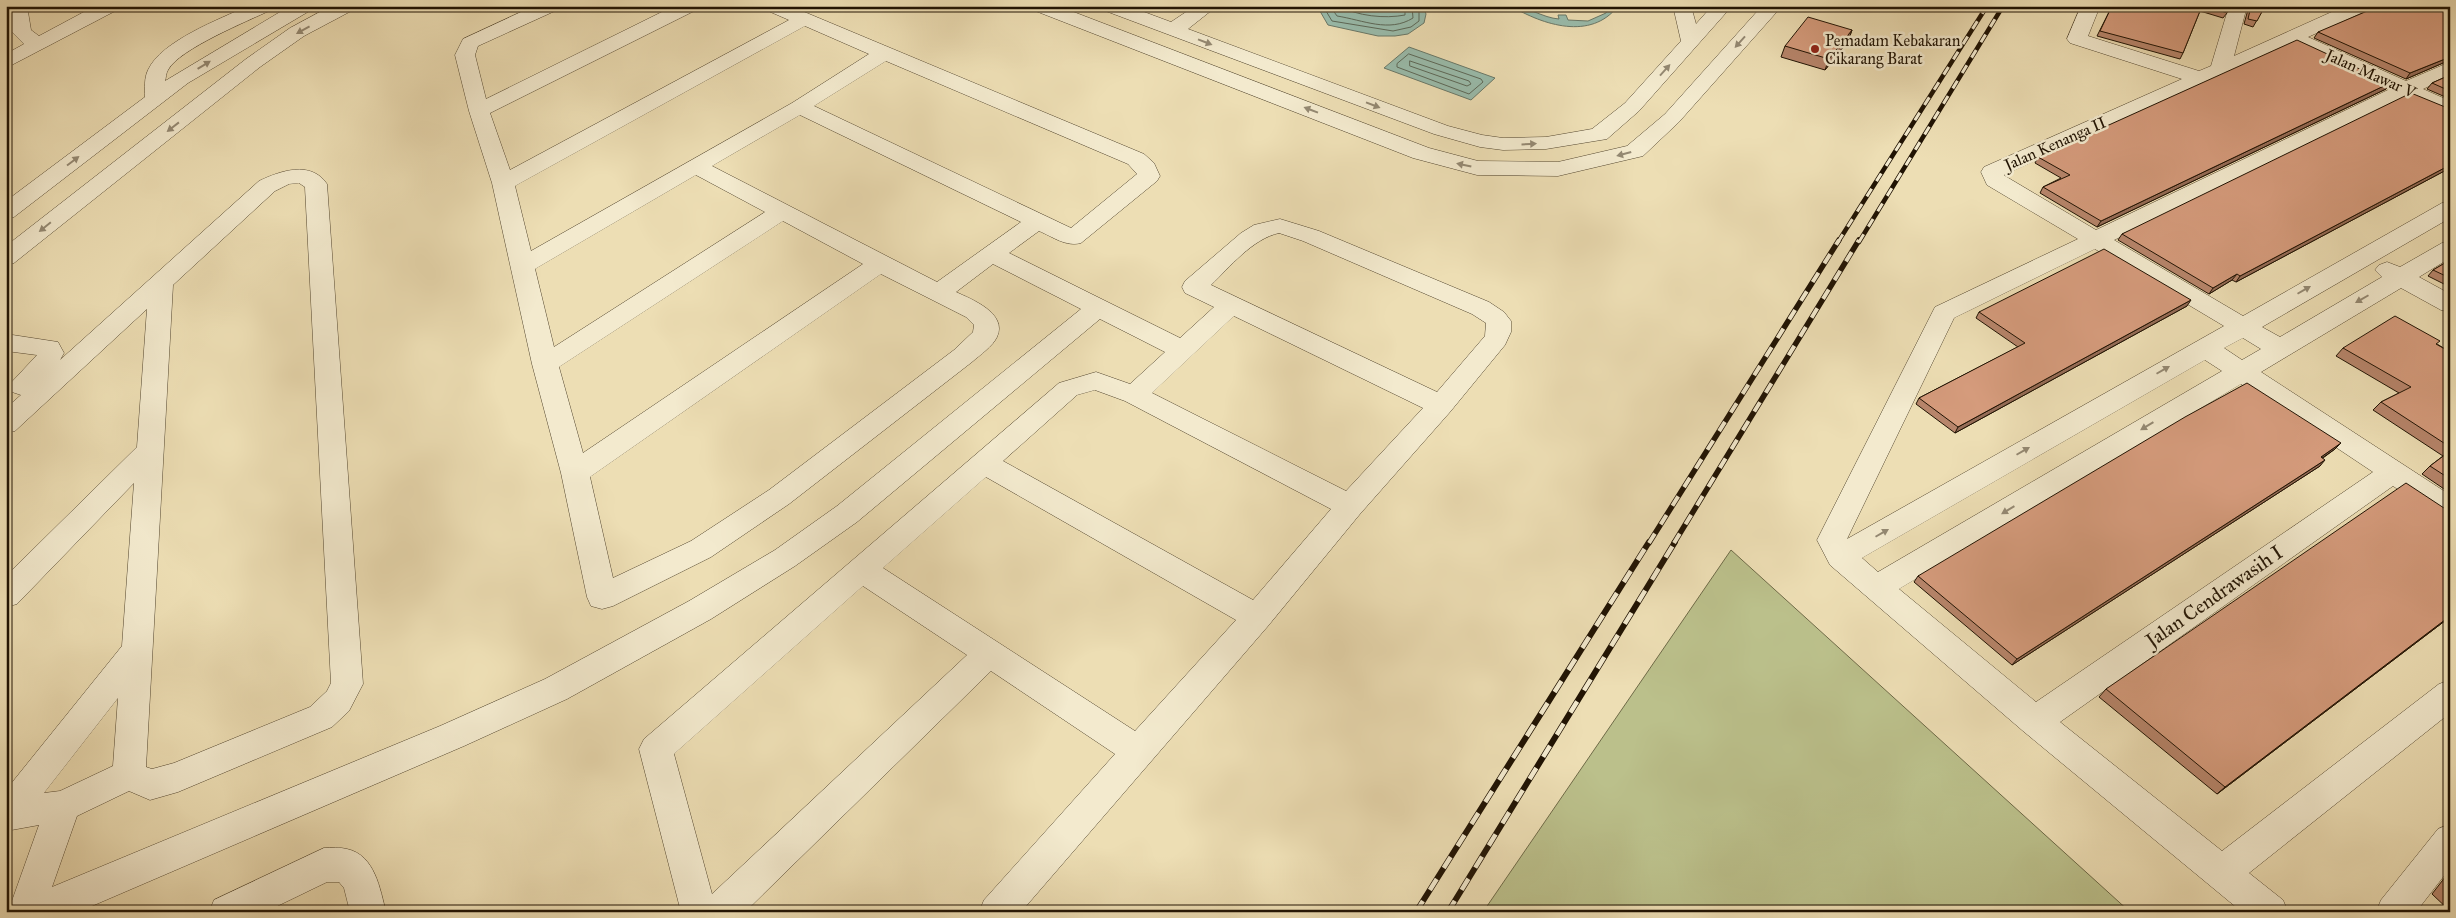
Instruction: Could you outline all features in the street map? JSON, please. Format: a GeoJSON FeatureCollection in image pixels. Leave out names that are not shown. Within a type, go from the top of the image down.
{"type":"FeatureCollection","features":[{"type":"Feature","properties":{"kind":"street"},"geometry":{"type":"LineString","coordinates":[[18,6],[22,32],[37,45]]}},
{"type":"Feature","properties":{"kind":"street"},"geometry":{"type":"LineString","coordinates":[[6,62],[110,6]]}},
{"type":"Feature","properties":{"kind":"street"},"geometry":{"type":"LineString","coordinates":[[155,100],[155,80],[159,67],[173,54],[192,42],[264,6]]}},
{"type":"Feature","properties":{"kind":"street"},"geometry":{"type":"LineString","coordinates":[[6,212],[181,79],[304,6]]}},
{"type":"Feature","properties":{"kind":"street"},"geometry":{"type":"LineString","coordinates":[[6,258],[252,63],[298,32],[346,6]]}},
{"type":"Feature","properties":{"kind":"street"},"geometry":{"type":"LineString","coordinates":[[550,6],[470,43],[465,55],[479,111],[503,183],[524,265],[545,364],[574,473],[602,597],[701,548],[780,497],[963,356],[986,335],[986,323],[975,311],[879,264],[782,210],[697,167]]}},
{"type":"Feature","properties":{"kind":"street"},"geometry":{"type":"LineString","coordinates":[[479,111],[688,6]]}},
{"type":"Feature","properties":{"kind":"street"},"geometry":{"type":"LineString","coordinates":[[773,6],[1136,159],[1146,168],[1148,176],[1073,238],[798,107]]}},
{"type":"Feature","properties":{"kind":"street"},"geometry":{"type":"LineString","coordinates":[[1040,6],[1421,153],[1476,168],[1558,169],[1635,151],[1672,118],[1773,6]]}},
{"type":"Feature","properties":{"kind":"street"},"geometry":{"type":"LineString","coordinates":[[1110,6],[1441,130],[1480,141],[1503,144],[1546,143],[1599,134],[1632,107],[1723,6]]}},
{"type":"Feature","properties":{"kind":"street"},"geometry":{"type":"LineString","coordinates":[[1173,30],[1208,6]]}},
{"type":"Feature","properties":{"kind":"street"},"geometry":{"type":"LineString","coordinates":[[1682,6],[1691,42]]}},
{"type":"Feature","properties":{"kind":"street"},"geometry":{"type":"LineString","coordinates":[[2092,6],[2077,40],[2199,78]]}},
{"type":"Feature","properties":{"kind":"street"},"geometry":{"type":"LineString","coordinates":[[2221,67],[2238,6]]}},
{"type":"Feature","properties":{"kind":"street","name":"Jalan Kenanga II"},"geometry":{"type":"LineString","coordinates":[[2279,348],[2099,240],[1994,180],[1992,172],[2221,67],[2361,6]]}},
{"type":"Feature","properties":{"kind":"street"},"geometry":{"type":"LineString","coordinates":[[503,183],[803,20]]}},
{"type":"Feature","properties":{"kind":"street","name":"Jalan Mawar V"},"geometry":{"type":"LineString","coordinates":[[2292,37],[2450,109]]}},
{"type":"Feature","properties":{"kind":"street"},"geometry":{"type":"LineString","coordinates":[[524,265],[697,167],[884,53]]}},
{"type":"Feature","properties":{"kind":"street"},"geometry":{"type":"LineString","coordinates":[[2270,912],[2035,721],[1840,557],[1832,540],[1833,534],[1944,313],[2099,240],[2450,68]]}},
{"type":"Feature","properties":{"kind":"street"},"geometry":{"type":"LineString","coordinates":[[6,424],[267,186],[284,178],[303,176],[316,184],[347,684],[338,701],[321,717],[178,777],[150,785],[129,776],[63,806],[7,815]]}},
{"type":"Feature","properties":{"kind":"street"},"geometry":{"type":"LineString","coordinates":[[6,194],[44,184]]}},
{"type":"Feature","properties":{"kind":"street"},"geometry":{"type":"LineString","coordinates":[[1840,557],[2242,325],[2450,208]]}},
{"type":"Feature","properties":{"kind":"street"},"geometry":{"type":"LineString","coordinates":[[545,364],[782,210]]}},
{"type":"Feature","properties":{"kind":"street"},"geometry":{"type":"LineString","coordinates":[[938,293],[1037,221]]}},
{"type":"Feature","properties":{"kind":"street"},"geometry":{"type":"LineString","coordinates":[[997,912],[1257,617],[1350,506],[1441,405],[1496,339],[1501,329],[1499,320],[1474,305],[1312,236],[1280,226],[1262,230],[1249,238],[1194,287],[1441,405]]}},
{"type":"Feature","properties":{"kind":"street"},"geometry":{"type":"LineString","coordinates":[[1878,587],[2241,370],[2450,248]]}},
{"type":"Feature","properties":{"kind":"street"},"geometry":{"type":"LineString","coordinates":[[992,254],[1182,350]]}},
{"type":"Feature","properties":{"kind":"street"},"geometry":{"type":"LineString","coordinates":[[2362,257],[2450,304]]}},
{"type":"Feature","properties":{"kind":"street"},"geometry":{"type":"LineString","coordinates":[[574,473],[879,264]]}},
{"type":"Feature","properties":{"kind":"street"},"geometry":{"type":"LineString","coordinates":[[129,776],[162,283]]}},
{"type":"Feature","properties":{"kind":"street"},"geometry":{"type":"LineString","coordinates":[[1134,395],[1231,305]]}},
{"type":"Feature","properties":{"kind":"street"},"geometry":{"type":"LineString","coordinates":[[36,912],[452,736],[556,689],[700,610],[793,553],[847,514],[1098,308]]}},
{"type":"Feature","properties":{"kind":"street"},"geometry":{"type":"LineString","coordinates":[[6,342],[49,348],[52,353],[46,363],[6,399]]}},
{"type":"Feature","properties":{"kind":"street"},"geometry":{"type":"LineString","coordinates":[[2204,347],[2450,509]]}},
{"type":"Feature","properties":{"kind":"street"},"geometry":{"type":"LineString","coordinates":[[699,912],[656,749],[1068,389],[1096,381],[1134,395],[1350,506]]}},
{"type":"Feature","properties":{"kind":"street"},"geometry":{"type":"LineString","coordinates":[[6,595],[151,449]]}},
{"type":"Feature","properties":{"kind":"street"},"geometry":{"type":"LineString","coordinates":[[984,463],[1257,617]]}},
{"type":"Feature","properties":{"kind":"street","name":"Jalan Cendrawasih I"},"geometry":{"type":"LineString","coordinates":[[2035,721],[2394,471]]}},
{"type":"Feature","properties":{"kind":"street"},"geometry":{"type":"LineString","coordinates":[[862,570],[1138,751]]}},
{"type":"Feature","properties":{"kind":"street"},"geometry":{"type":"LineString","coordinates":[[7,815],[137,650]]}},
{"type":"Feature","properties":{"kind":"street"},"geometry":{"type":"LineString","coordinates":[[719,912],[990,653]]}},
{"type":"Feature","properties":{"kind":"street"},"geometry":{"type":"LineString","coordinates":[[2222,872],[2450,694]]}},
{"type":"Feature","properties":{"kind":"street"},"geometry":{"type":"LineString","coordinates":[[26,912],[63,806]]}},
{"type":"Feature","properties":{"kind":"street"},"geometry":{"type":"LineString","coordinates":[[2405,908],[2450,840]]}},
{"type":"Feature","properties":{"kind":"street"},"geometry":{"type":"LineString","coordinates":[[227,912],[324,865],[347,865],[360,880],[368,912]]}},
{"type":"Feature","properties":{"kind":"green space"},"geometry":{"type":"Polygon","coordinates":[[[1731,550],[2130,912],[1483,912],[1731,550]]]}},
{"type":"Feature","properties":{"kind":"water"},"geometry":{"type":"Polygon","coordinates":[[[1317,6],[1423,6],[1426,14],[1424,23],[1408,34],[1378,36],[1328,25],[1317,6]]]}},
{"type":"Feature","properties":{"kind":"water"},"geometry":{"type":"Polygon","coordinates":[[[1511,6],[1523,8],[1547,17],[1559,19],[1558,15],[1566,15],[1568,20],[1588,21],[1606,13],[1609,6],[1618,6],[1607,17],[1594,23],[1581,26],[1566,26],[1537,19],[1511,6]]]}},
{"type":"Feature","properties":{"kind":"water"},"geometry":{"type":"Polygon","coordinates":[[[1409,47],[1495,78],[1471,100],[1384,68],[1409,47]]]}},
{"type":"Feature","properties":{"kind":"building"},"geometry":{"type":"Polygon","coordinates":[[[2112,6],[2202,6],[2183,53],[2100,31],[2112,6]]]}},
{"type":"Feature","properties":{"kind":"building"},"geometry":{"type":"Polygon","coordinates":[[[2205,6],[2229,6],[2227,13],[2205,6]]]}},
{"type":"Feature","properties":{"kind":"building"},"geometry":{"type":"Polygon","coordinates":[[[2251,6],[2265,6],[2257,21],[2248,19],[2251,6]]]}},
{"type":"Feature","properties":{"kind":"building"},"geometry":{"type":"Polygon","coordinates":[[[2379,6],[2450,6],[2450,57],[2410,73],[2318,32],[2379,6]]]}},
{"type":"Feature","properties":{"kind":"building"},"geometry":{"type":"Polygon","coordinates":[[[1808,17],[1852,30],[1829,59],[1785,46],[1808,17]]]}},
{"type":"Feature","properties":{"kind":"building"},"geometry":{"type":"Polygon","coordinates":[[[2297,40],[2390,83],[2101,221],[2043,187],[2070,175],[2038,157],[2297,40]]]}},
{"type":"Feature","properties":{"kind":"building"},"geometry":{"type":"Polygon","coordinates":[[[2450,75],[2450,91],[2432,83],[2450,75]]]}},
{"type":"Feature","properties":{"kind":"building"},"geometry":{"type":"Polygon","coordinates":[[[2411,93],[2450,109],[2450,165],[2240,276],[2237,274],[2213,288],[2122,234],[2411,93]]]}},
{"type":"Feature","properties":{"kind":"building"},"geometry":{"type":"Polygon","coordinates":[[[2104,249],[2191,300],[1958,427],[1919,398],[2025,343],[1979,312],[2104,249]]]}},
{"type":"Feature","properties":{"kind":"building"},"geometry":{"type":"Polygon","coordinates":[[[2450,260],[2450,278],[2433,270],[2450,260]]]}},
{"type":"Feature","properties":{"kind":"building"},"geometry":{"type":"Polygon","coordinates":[[[2395,316],[2440,341],[2436,344],[2450,352],[2450,447],[2381,402],[2411,387],[2343,348],[2395,316]]]}},
{"type":"Feature","properties":{"kind":"building"},"geometry":{"type":"Polygon","coordinates":[[[2247,383],[2341,443],[2321,457],[2325,460],[2017,659],[1918,576],[2185,417],[2247,383]]]}},
{"type":"Feature","properties":{"kind":"building"},"geometry":{"type":"Polygon","coordinates":[[[2450,451],[2450,479],[2430,466],[2450,451]]]}},
{"type":"Feature","properties":{"kind":"building"},"geometry":{"type":"Polygon","coordinates":[[[2406,483],[2450,511],[2450,616],[2225,787],[2106,689],[2406,483]]]}},
{"type":"Feature","properties":{"kind":"building"},"geometry":{"type":"Polygon","coordinates":[[[2450,880],[2450,888],[2446,885],[2450,880]]]}},
{"type":"Feature","properties":{"kind":"railway"},"geometry":{"type":"LineString","coordinates":[[1838,242],[1987,6]]}},
{"type":"Feature","properties":{"kind":"railway"},"geometry":{"type":"LineString","coordinates":[[1859,242],[2003,6]]}},
{"type":"Feature","properties":{"kind":"railway"},"geometry":{"type":"LineString","coordinates":[[1649,543],[1839,240]]}},
{"type":"Feature","properties":{"kind":"railway"},"geometry":{"type":"LineString","coordinates":[[1674,543],[1859,240]]}},
{"type":"Feature","properties":{"kind":"railway"},"geometry":{"type":"LineString","coordinates":[[1416,912],[1649,542]]}},
{"type":"Feature","properties":{"kind":"railway"},"geometry":{"type":"LineString","coordinates":[[1448,912],[1675,542]]}},
{"type":"Feature","properties":{"kind":"place","name":"Pemadam Kebakaran Cikarang Barat"},"geometry":{"type":"Point","coordinates":[1815,49]}}]}
